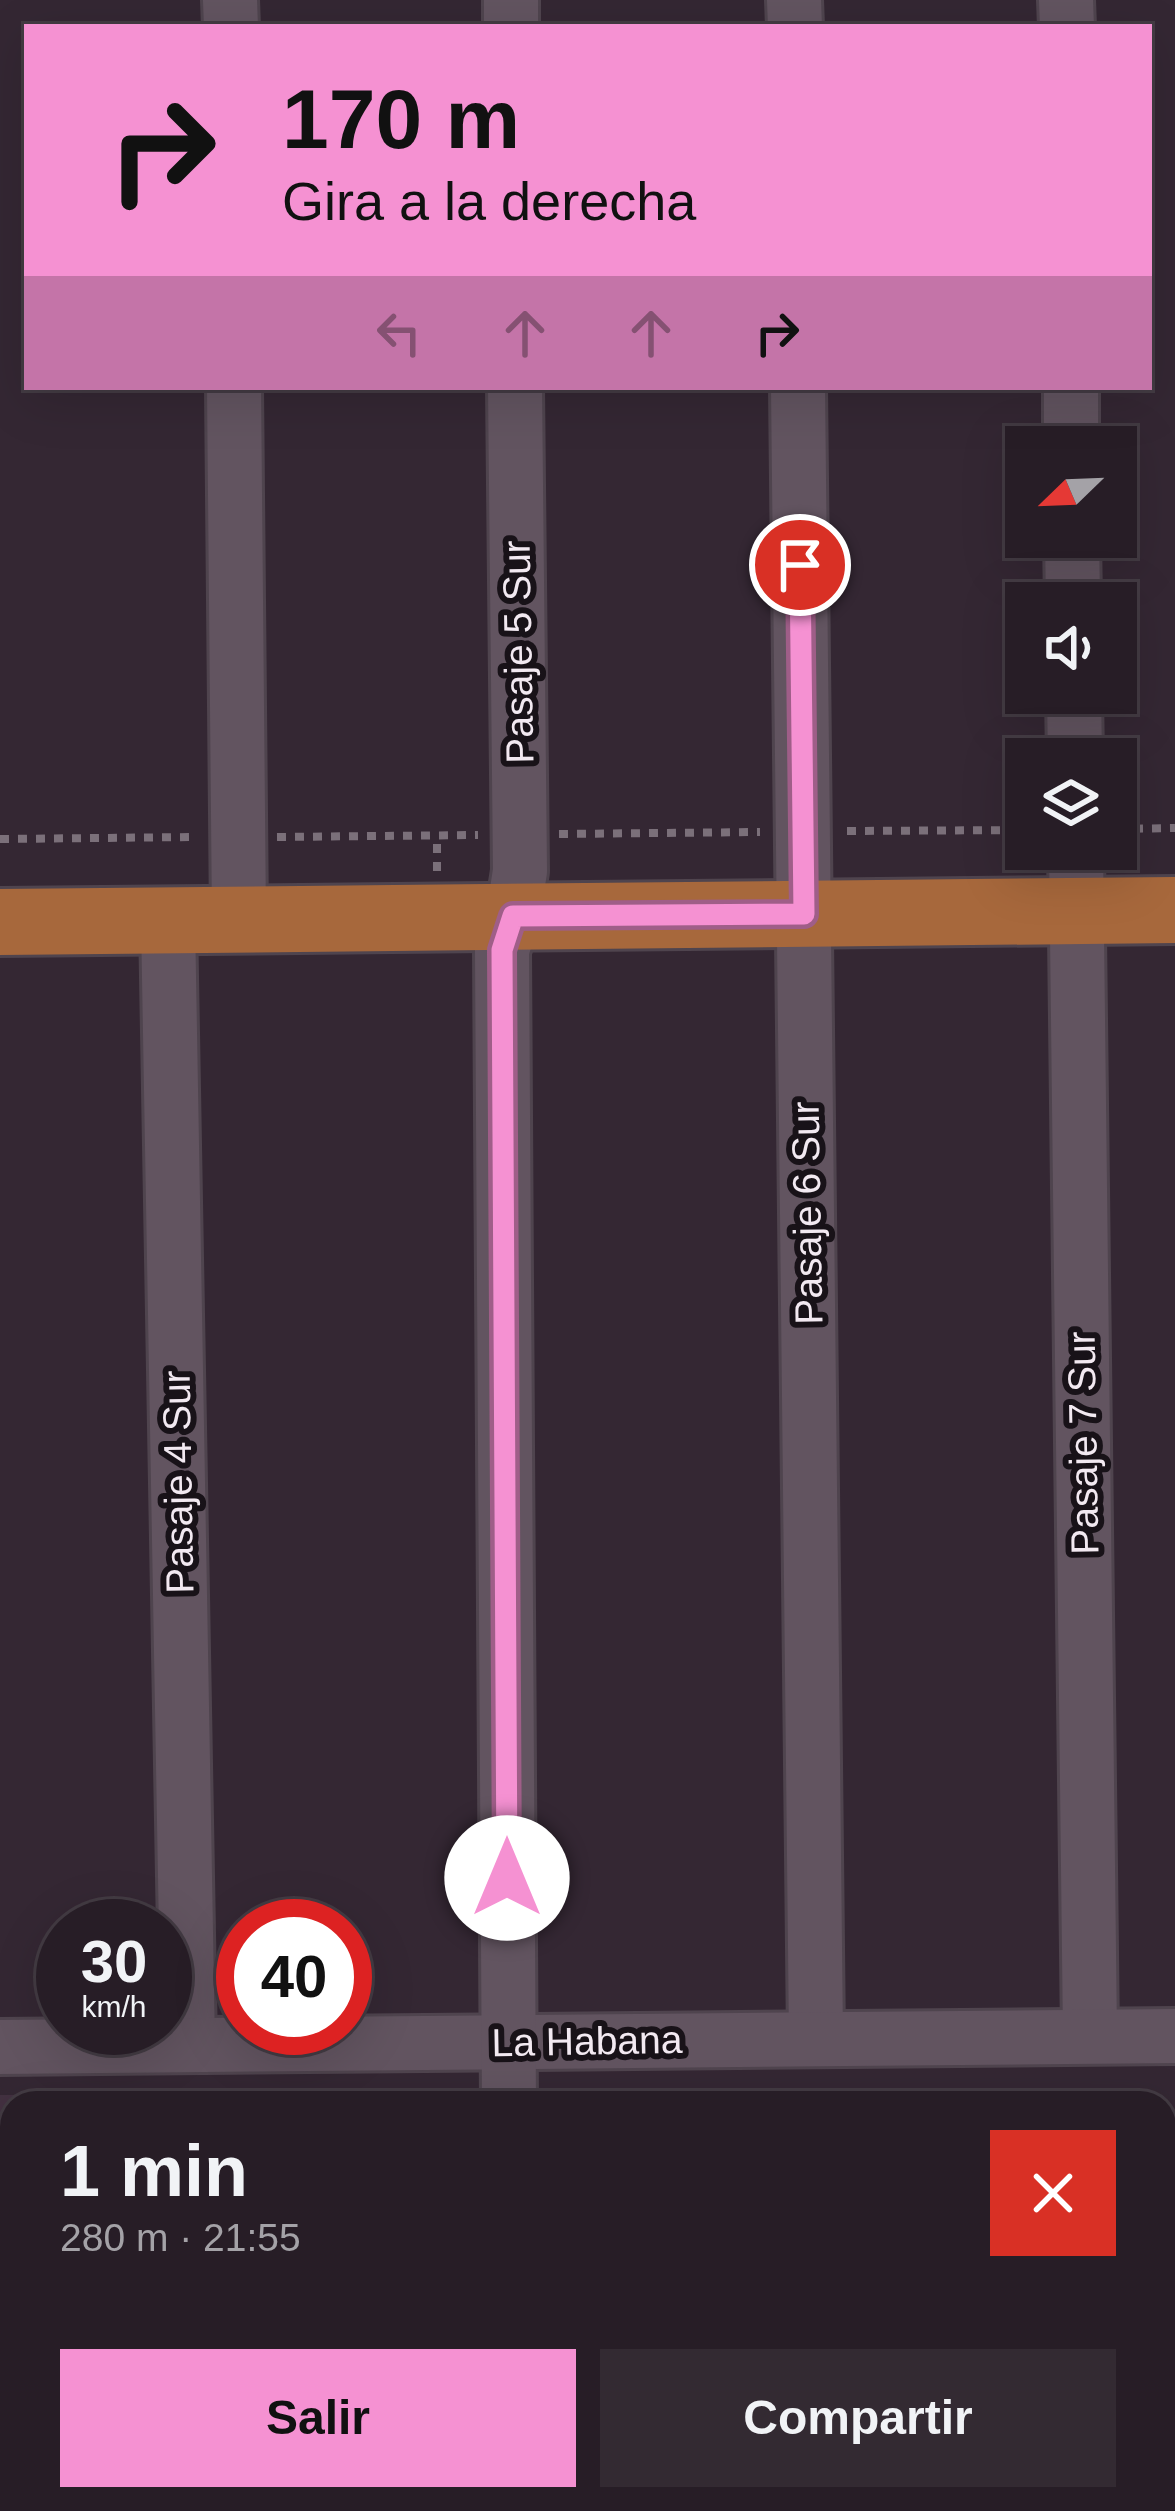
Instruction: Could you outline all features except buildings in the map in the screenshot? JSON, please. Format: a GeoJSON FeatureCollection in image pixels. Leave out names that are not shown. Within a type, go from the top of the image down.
{"type":"FeatureCollection","features":[{"type":"Feature","properties":{"kind":"main road"},"geometry":{"type":"LineString","coordinates":[[0,922],[804,914],[1076,880],[1175,910]]}},
{"type":"Feature","properties":{"kind":"street"},"geometry":{"type":"LineString","coordinates":[[234,390],[239,920]]}},
{"type":"Feature","properties":{"kind":"street","name":"Pasaje 5 Sur"},"geometry":{"type":"LineString","coordinates":[[509,2091],[502,950],[520,871],[515,390]]}},
{"type":"Feature","properties":{"kind":"street","name":"Pasaje 6 Sur"},"geometry":{"type":"LineString","coordinates":[[798,390],[816,2038]]}},
{"type":"Feature","properties":{"kind":"street"},"geometry":{"type":"LineString","coordinates":[[1071,390],[1071,426]]}},
{"type":"Feature","properties":{"kind":"street","name":"Pasaje 7 Sur"},"geometry":{"type":"LineString","coordinates":[[1076,880],[1090,2036]]}},
{"type":"Feature","properties":{"kind":"street","name":"Pasaje 4 Sur"},"geometry":{"type":"LineString","coordinates":[[169,920],[186,1899]]}},
{"type":"Feature","properties":{"kind":"street","name":"La Habana"},"geometry":{"type":"LineString","coordinates":[[192,2045],[1175,2036]]}},
{"type":"Feature","properties":{"kind":"street","name":"La Habana"},"geometry":{"type":"LineString","coordinates":[[0,2047],[36,2047]]}},
{"type":"Feature","properties":{"kind":"path"},"geometry":{"type":"LineString","coordinates":[[1137,829],[1175,828]]}},
{"type":"Feature","properties":{"kind":"route"},"geometry":{"type":"LineString","coordinates":[[507,1878],[502,950],[513,916],[804,914],[800,565]]}}]}
